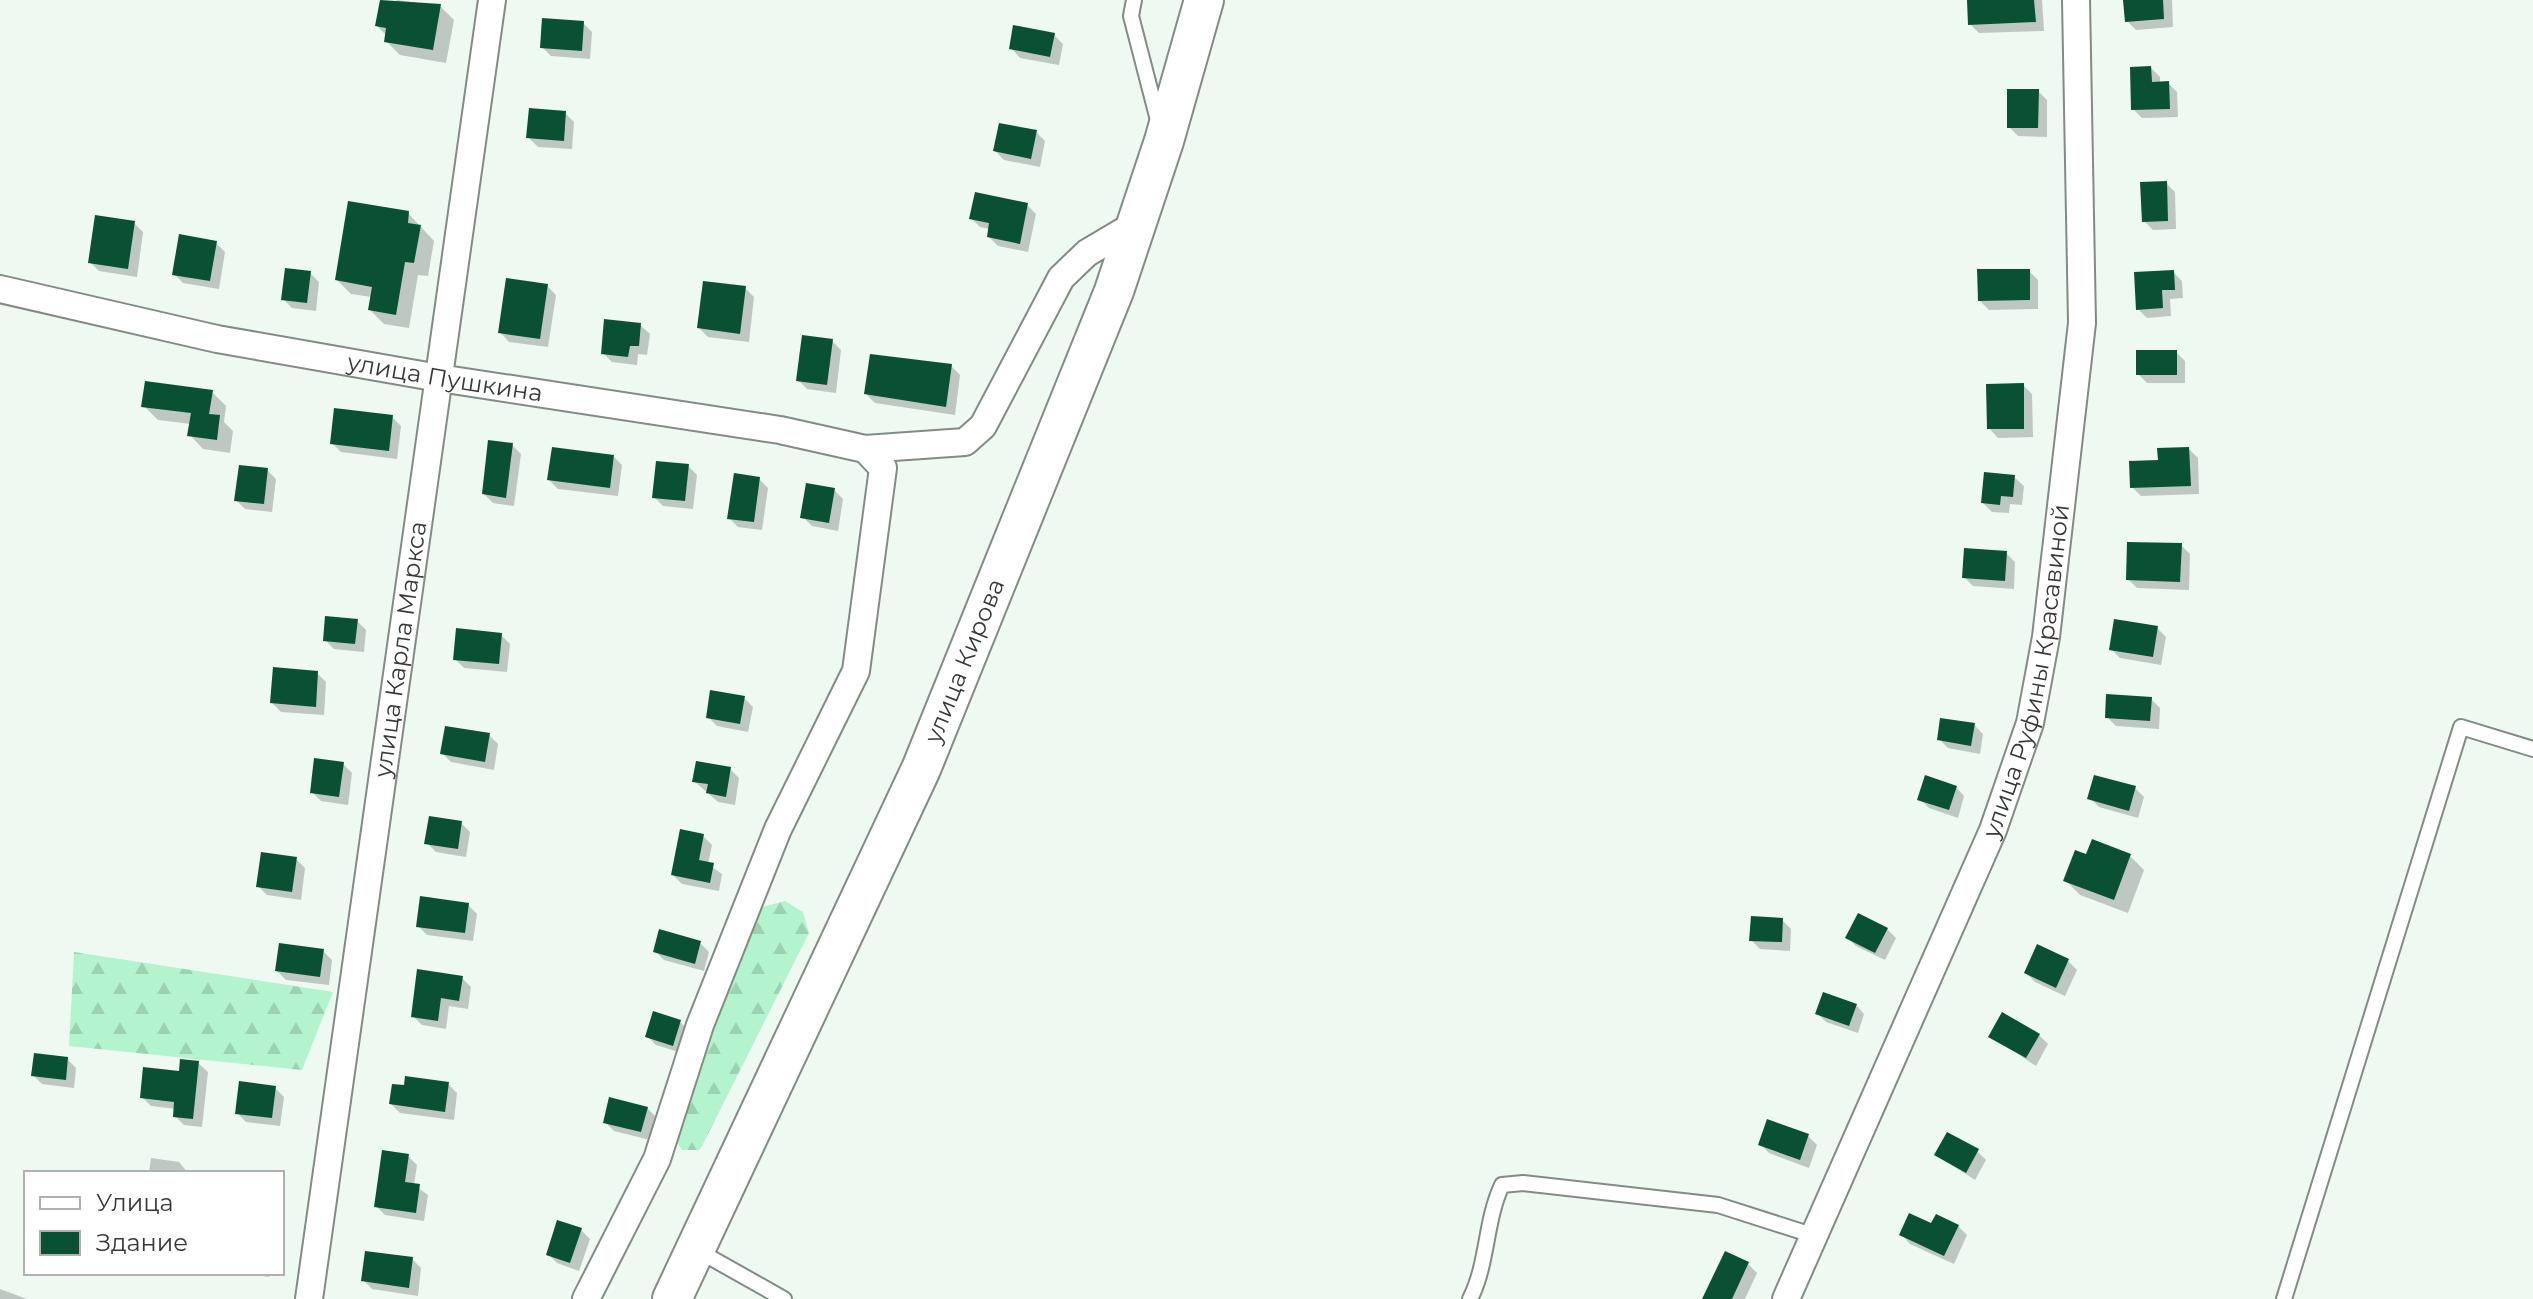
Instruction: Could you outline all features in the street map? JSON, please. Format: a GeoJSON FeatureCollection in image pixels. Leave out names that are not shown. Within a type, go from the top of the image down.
{"type":"FeatureCollection","features":[{"type":"Feature","properties":{"kind":"main road","name":"улица Кирова"},"geometry":{"type":"LineString","coordinates":[[672,1299],[921,769],[1114,291],[1164,141],[1204,0]]}},
{"type":"Feature","properties":{"kind":"street","name":"улица Карла Маркса"},"geometry":{"type":"LineString","coordinates":[[309,1299],[492,0]]}},
{"type":"Feature","properties":{"kind":"street","name":"улица Руфины Красавиной"},"geometry":{"type":"LineString","coordinates":[[1786,1299],[1993,830],[2030,723],[2046,637],[2082,323],[2076,0]]}},
{"type":"Feature","properties":{"kind":"street","name":"улица Пушкина"},"geometry":{"type":"LineString","coordinates":[[0,289],[217,339],[439,378],[780,430],[865,449],[965,442],[983,426],[1061,278],[1087,253],[1136,224]]}},
{"type":"Feature","properties":{"kind":"street"},"geometry":{"type":"LineString","coordinates":[[586,1299],[657,1159],[700,1025],[778,829],[856,671],[883,468],[865,449]]}},
{"type":"Feature","properties":{"kind":"lane"},"geometry":{"type":"LineString","coordinates":[[1134,0],[1131,16],[1164,141]]}},
{"type":"Feature","properties":{"kind":"lane"},"geometry":{"type":"LineString","coordinates":[[2284,1299],[2461,727],[2533,749]]}},
{"type":"Feature","properties":{"kind":"lane"},"geometry":{"type":"LineString","coordinates":[[1470,1299],[1478,1283],[1495,1199],[1502,1185],[1523,1183],[1718,1205],[1815,1236]]}},
{"type":"Feature","properties":{"kind":"lane"},"geometry":{"type":"LineString","coordinates":[[695,1249],[784,1299]]}},
{"type":"Feature","properties":{"kind":"green space"},"geometry":{"type":"Polygon","coordinates":[[[785,901],[803,912],[809,933],[700,1150],[682,1150],[674,1138],[709,1031],[762,907],[785,901]]]}},
{"type":"Feature","properties":{"kind":"green space"},"geometry":{"type":"Polygon","coordinates":[[[74,952],[333,992],[302,1070],[69,1046],[74,952]]]}},
{"type":"Feature","properties":{"kind":"building"},"geometry":{"type":"Polygon","coordinates":[[[380,0],[441,4],[433,50],[384,42],[386,28],[375,26],[380,0]]]}},
{"type":"Feature","properties":{"kind":"building"},"geometry":{"type":"Polygon","coordinates":[[[1967,0],[2034,0],[2036,22],[1968,25],[1967,0]]]}},
{"type":"Feature","properties":{"kind":"building"},"geometry":{"type":"Polygon","coordinates":[[[2123,0],[2163,0],[2164,19],[2125,22],[2123,0]]]}},
{"type":"Feature","properties":{"kind":"building"},"geometry":{"type":"Polygon","coordinates":[[[542,18],[584,21],[582,51],[540,48],[542,18]]]}},
{"type":"Feature","properties":{"kind":"building"},"geometry":{"type":"Polygon","coordinates":[[[1013,25],[1055,33],[1050,57],[1009,49],[1013,25]]]}},
{"type":"Feature","properties":{"kind":"building"},"geometry":{"type":"Polygon","coordinates":[[[2151,66],[2152,82],[2169,81],[2170,109],[2131,110],[2130,67],[2151,66]]]}},
{"type":"Feature","properties":{"kind":"building"},"geometry":{"type":"Polygon","coordinates":[[[2007,89],[2039,89],[2038,128],[2007,128],[2007,89]]]}},
{"type":"Feature","properties":{"kind":"building"},"geometry":{"type":"Polygon","coordinates":[[[529,108],[566,111],[564,141],[526,138],[529,108]]]}},
{"type":"Feature","properties":{"kind":"building"},"geometry":{"type":"Polygon","coordinates":[[[999,123],[1037,130],[1031,159],[993,151],[999,123]]]}},
{"type":"Feature","properties":{"kind":"building"},"geometry":{"type":"Polygon","coordinates":[[[2167,181],[2168,221],[2142,222],[2140,182],[2167,181]]]}},
{"type":"Feature","properties":{"kind":"building"},"geometry":{"type":"Polygon","coordinates":[[[975,192],[1028,203],[1020,244],[987,237],[989,223],[969,219],[975,192]]]}},
{"type":"Feature","properties":{"kind":"building"},"geometry":{"type":"Polygon","coordinates":[[[348,201],[409,211],[408,223],[421,225],[414,263],[405,262],[396,315],[368,310],[372,287],[335,280],[348,201]]]}},
{"type":"Feature","properties":{"kind":"building"},"geometry":{"type":"Polygon","coordinates":[[[95,215],[135,221],[128,269],[88,263],[95,215]]]}},
{"type":"Feature","properties":{"kind":"building"},"geometry":{"type":"Polygon","coordinates":[[[179,234],[217,241],[210,281],[172,275],[179,234]]]}},
{"type":"Feature","properties":{"kind":"building"},"geometry":{"type":"Polygon","coordinates":[[[285,268],[311,271],[307,303],[281,300],[285,268]]]}},
{"type":"Feature","properties":{"kind":"building"},"geometry":{"type":"Polygon","coordinates":[[[1977,269],[2030,269],[2030,300],[1978,301],[1977,269]]]}},
{"type":"Feature","properties":{"kind":"building"},"geometry":{"type":"Polygon","coordinates":[[[2174,270],[2175,290],[2162,290],[2163,308],[2136,310],[2134,272],[2174,270]]]}},
{"type":"Feature","properties":{"kind":"building"},"geometry":{"type":"Polygon","coordinates":[[[506,278],[548,284],[540,339],[498,333],[506,278]]]}},
{"type":"Feature","properties":{"kind":"building"},"geometry":{"type":"Polygon","coordinates":[[[703,281],[746,286],[740,334],[697,328],[703,281]]]}},
{"type":"Feature","properties":{"kind":"building"},"geometry":{"type":"Polygon","coordinates":[[[604,319],[641,323],[639,346],[630,346],[628,357],[601,354],[604,319]]]}},
{"type":"Feature","properties":{"kind":"building"},"geometry":{"type":"Polygon","coordinates":[[[802,335],[833,339],[827,385],[796,381],[802,335]]]}},
{"type":"Feature","properties":{"kind":"building"},"geometry":{"type":"Polygon","coordinates":[[[2136,350],[2177,350],[2177,375],[2136,375],[2136,350]]]}},
{"type":"Feature","properties":{"kind":"building"},"geometry":{"type":"Polygon","coordinates":[[[870,354],[952,364],[946,407],[864,394],[870,354]]]}},
{"type":"Feature","properties":{"kind":"building"},"geometry":{"type":"Polygon","coordinates":[[[145,381],[213,390],[209,414],[220,415],[217,440],[187,436],[191,413],[141,407],[145,381]]]}},
{"type":"Feature","properties":{"kind":"building"},"geometry":{"type":"Polygon","coordinates":[[[2024,383],[2024,429],[1987,429],[1986,384],[2024,383]]]}},
{"type":"Feature","properties":{"kind":"building"},"geometry":{"type":"Polygon","coordinates":[[[334,408],[393,415],[389,451],[330,444],[334,408]]]}},
{"type":"Feature","properties":{"kind":"building"},"geometry":{"type":"Polygon","coordinates":[[[488,440],[513,443],[506,498],[482,494],[488,440]]]}},
{"type":"Feature","properties":{"kind":"building"},"geometry":{"type":"Polygon","coordinates":[[[552,447],[614,455],[610,488],[547,480],[552,447]]]}},
{"type":"Feature","properties":{"kind":"building"},"geometry":{"type":"Polygon","coordinates":[[[2189,447],[2191,486],[2130,488],[2129,461],[2158,460],[2157,448],[2189,447]]]}},
{"type":"Feature","properties":{"kind":"building"},"geometry":{"type":"Polygon","coordinates":[[[656,461],[689,464],[685,501],[652,498],[656,461]]]}},
{"type":"Feature","properties":{"kind":"building"},"geometry":{"type":"Polygon","coordinates":[[[239,465],[268,468],[264,504],[234,501],[239,465]]]}},
{"type":"Feature","properties":{"kind":"building"},"geometry":{"type":"Polygon","coordinates":[[[1984,472],[2015,475],[2013,497],[2001,496],[2000,505],[1981,503],[1984,472]]]}},
{"type":"Feature","properties":{"kind":"building"},"geometry":{"type":"Polygon","coordinates":[[[734,473],[760,477],[754,522],[727,519],[734,473]]]}},
{"type":"Feature","properties":{"kind":"building"},"geometry":{"type":"Polygon","coordinates":[[[806,483],[835,488],[829,523],[800,518],[806,483]]]}},
{"type":"Feature","properties":{"kind":"building"},"geometry":{"type":"Polygon","coordinates":[[[2127,542],[2182,543],[2180,582],[2126,580],[2127,542]]]}},
{"type":"Feature","properties":{"kind":"building"},"geometry":{"type":"Polygon","coordinates":[[[1964,548],[2007,551],[2005,581],[1962,578],[1964,548]]]}},
{"type":"Feature","properties":{"kind":"building"},"geometry":{"type":"Polygon","coordinates":[[[325,616],[358,619],[355,644],[323,641],[325,616]]]}},
{"type":"Feature","properties":{"kind":"building"},"geometry":{"type":"Polygon","coordinates":[[[2114,619],[2158,626],[2153,657],[2109,650],[2114,619]]]}},
{"type":"Feature","properties":{"kind":"building"},"geometry":{"type":"Polygon","coordinates":[[[456,628],[502,633],[499,664],[453,660],[456,628]]]}},
{"type":"Feature","properties":{"kind":"building"},"geometry":{"type":"Polygon","coordinates":[[[273,667],[318,671],[316,707],[270,703],[273,667]]]}},
{"type":"Feature","properties":{"kind":"building"},"geometry":{"type":"Polygon","coordinates":[[[710,690],[745,696],[740,724],[706,718],[710,690]]]}},
{"type":"Feature","properties":{"kind":"building"},"geometry":{"type":"Polygon","coordinates":[[[2106,694],[2152,697],[2150,721],[2105,718],[2106,694]]]}},
{"type":"Feature","properties":{"kind":"building"},"geometry":{"type":"Polygon","coordinates":[[[1940,718],[1975,723],[1971,746],[1937,740],[1940,718]]]}},
{"type":"Feature","properties":{"kind":"building"},"geometry":{"type":"Polygon","coordinates":[[[445,726],[490,733],[485,762],[440,754],[445,726]]]}},
{"type":"Feature","properties":{"kind":"building"},"geometry":{"type":"Polygon","coordinates":[[[314,758],[344,762],[339,797],[310,793],[314,758]]]}},
{"type":"Feature","properties":{"kind":"building"},"geometry":{"type":"Polygon","coordinates":[[[696,761],[731,767],[726,797],[706,793],[708,784],[692,782],[696,761]]]}},
{"type":"Feature","properties":{"kind":"building"},"geometry":{"type":"Polygon","coordinates":[[[1925,775],[1957,786],[1949,810],[1917,800],[1925,775]]]}},
{"type":"Feature","properties":{"kind":"building"},"geometry":{"type":"Polygon","coordinates":[[[2094,775],[2136,786],[2129,811],[2087,799],[2094,775]]]}},
{"type":"Feature","properties":{"kind":"building"},"geometry":{"type":"Polygon","coordinates":[[[429,816],[462,821],[458,849],[424,844],[429,816]]]}},
{"type":"Feature","properties":{"kind":"building"},"geometry":{"type":"Polygon","coordinates":[[[680,829],[704,834],[699,860],[714,863],[710,883],[671,875],[680,829]]]}},
{"type":"Feature","properties":{"kind":"building"},"geometry":{"type":"Polygon","coordinates":[[[2092,839],[2131,854],[2114,900],[2063,881],[2075,850],[2086,854],[2092,839]]]}},
{"type":"Feature","properties":{"kind":"building"},"geometry":{"type":"Polygon","coordinates":[[[261,852],[297,857],[292,892],[256,887],[261,852]]]}},
{"type":"Feature","properties":{"kind":"building"},"geometry":{"type":"Polygon","coordinates":[[[420,896],[469,903],[465,933],[416,927],[420,896]]]}},
{"type":"Feature","properties":{"kind":"building"},"geometry":{"type":"Polygon","coordinates":[[[1858,913],[1888,928],[1875,953],[1845,938],[1858,913]]]}},
{"type":"Feature","properties":{"kind":"building"},"geometry":{"type":"Polygon","coordinates":[[[1751,916],[1783,918],[1782,942],[1749,941],[1751,916]]]}},
{"type":"Feature","properties":{"kind":"building"},"geometry":{"type":"Polygon","coordinates":[[[659,929],[701,941],[695,964],[653,952],[659,929]]]}},
{"type":"Feature","properties":{"kind":"building"},"geometry":{"type":"Polygon","coordinates":[[[279,943],[324,949],[320,977],[275,971],[279,943]]]}},
{"type":"Feature","properties":{"kind":"building"},"geometry":{"type":"Polygon","coordinates":[[[2037,944],[2069,959],[2056,988],[2024,973],[2037,944]]]}},
{"type":"Feature","properties":{"kind":"building"},"geometry":{"type":"Polygon","coordinates":[[[417,969],[463,976],[459,1001],[441,998],[438,1021],[411,1017],[417,969]]]}},
{"type":"Feature","properties":{"kind":"building"},"geometry":{"type":"Polygon","coordinates":[[[1823,992],[1857,1004],[1849,1026],[1815,1014],[1823,992]]]}},
{"type":"Feature","properties":{"kind":"building"},"geometry":{"type":"Polygon","coordinates":[[[653,1011],[681,1020],[673,1046],[645,1037],[653,1011]]]}},
{"type":"Feature","properties":{"kind":"building"},"geometry":{"type":"Polygon","coordinates":[[[2002,1012],[2040,1034],[2026,1058],[1988,1037],[2002,1012]]]}},
{"type":"Feature","properties":{"kind":"building"},"geometry":{"type":"Polygon","coordinates":[[[34,1053],[68,1057],[66,1080],[31,1076],[34,1053]]]}},
{"type":"Feature","properties":{"kind":"building"},"geometry":{"type":"Polygon","coordinates":[[[180,1059],[199,1061],[193,1119],[173,1117],[174,1102],[140,1098],[143,1067],[179,1071],[180,1059]]]}},
{"type":"Feature","properties":{"kind":"building"},"geometry":{"type":"Polygon","coordinates":[[[405,1076],[449,1082],[445,1112],[389,1104],[392,1084],[404,1085],[405,1076]]]}},
{"type":"Feature","properties":{"kind":"building"},"geometry":{"type":"Polygon","coordinates":[[[239,1081],[276,1086],[272,1118],[235,1114],[239,1081]]]}},
{"type":"Feature","properties":{"kind":"building"},"geometry":{"type":"Polygon","coordinates":[[[609,1097],[648,1107],[641,1132],[603,1123],[609,1097]]]}},
{"type":"Feature","properties":{"kind":"building"},"geometry":{"type":"Polygon","coordinates":[[[1767,1119],[1809,1134],[1800,1160],[1758,1145],[1767,1119]]]}},
{"type":"Feature","properties":{"kind":"building"},"geometry":{"type":"Polygon","coordinates":[[[1947,1132],[1979,1149],[1966,1173],[1934,1155],[1947,1132]]]}},
{"type":"Feature","properties":{"kind":"building"},"geometry":{"type":"Polygon","coordinates":[[[382,1150],[409,1154],[405,1182],[420,1184],[416,1213],[374,1207],[382,1150]]]}},
{"type":"Feature","properties":{"kind":"building"},"geometry":{"type":"Polygon","coordinates":[[[1909,1213],[1931,1223],[1936,1214],[1959,1225],[1944,1256],[1899,1235],[1909,1213]]]}},
{"type":"Feature","properties":{"kind":"building"},"geometry":{"type":"Polygon","coordinates":[[[557,1220],[582,1228],[570,1263],[546,1255],[557,1220]]]}},
{"type":"Feature","properties":{"kind":"building"},"geometry":{"type":"Polygon","coordinates":[[[365,1251],[413,1257],[409,1288],[361,1281],[365,1251]]]}},
{"type":"Feature","properties":{"kind":"building"},"geometry":{"type":"Polygon","coordinates":[[[1725,1251],[1749,1262],[1732,1299],[1702,1299],[1725,1251]]]}}]}
